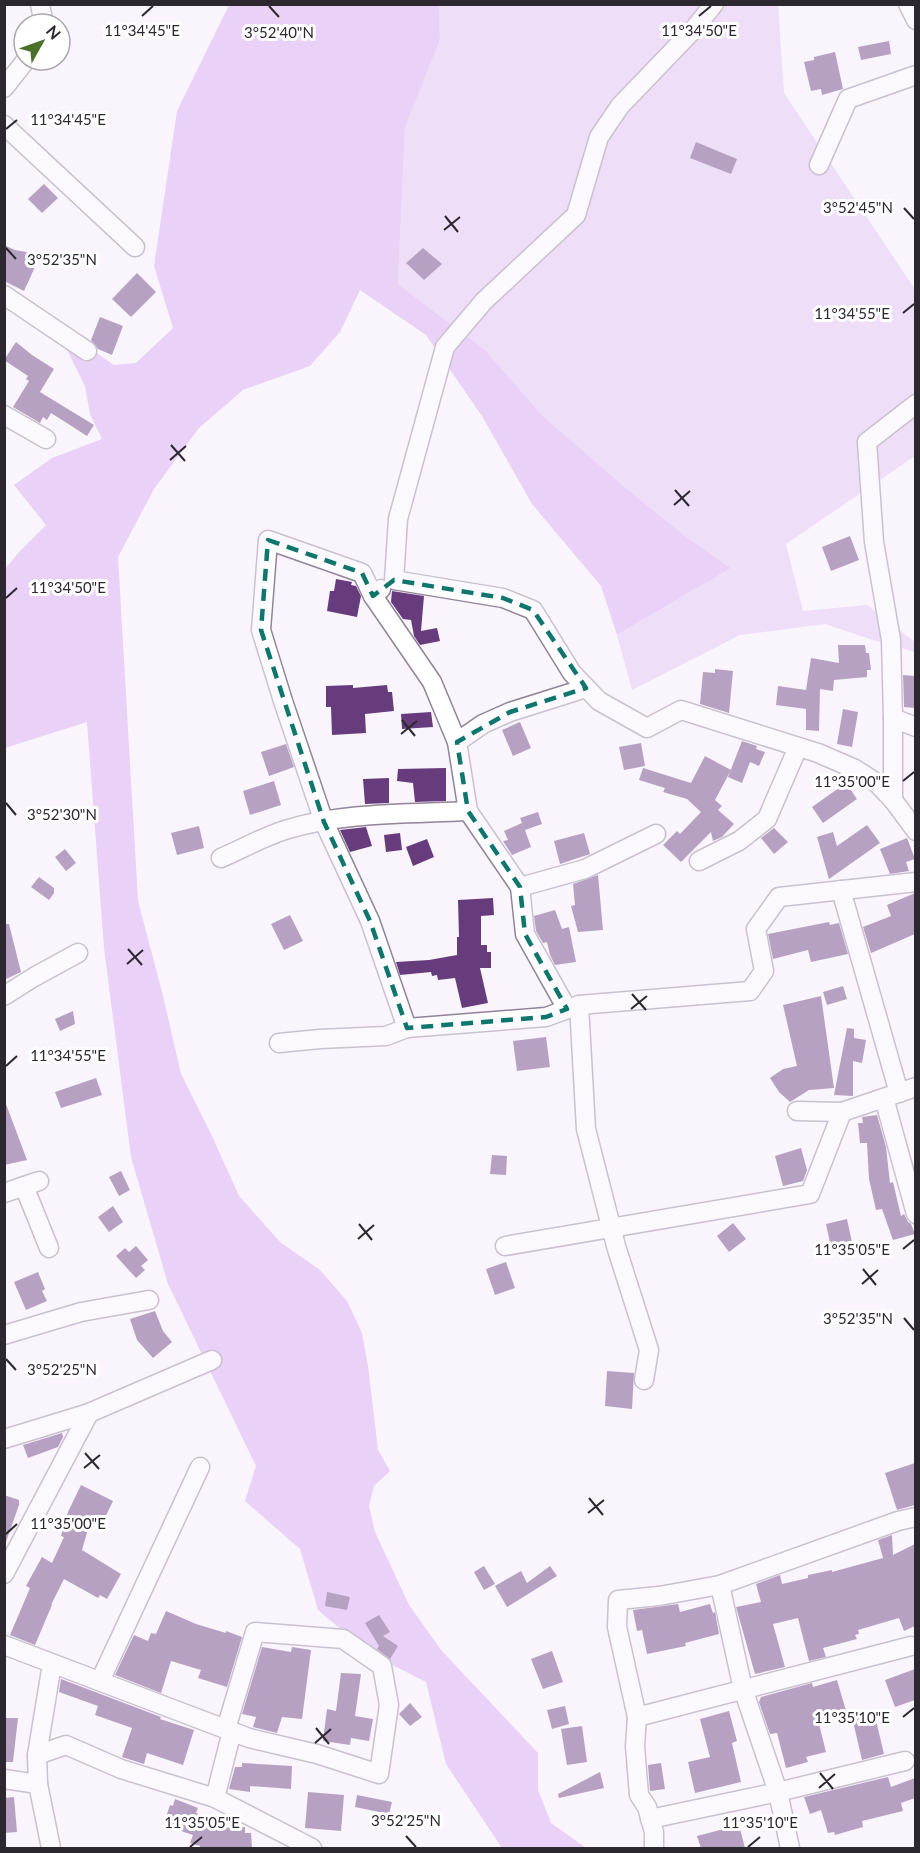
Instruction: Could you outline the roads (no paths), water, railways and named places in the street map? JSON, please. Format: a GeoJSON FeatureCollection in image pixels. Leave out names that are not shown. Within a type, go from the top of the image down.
{"type":"FeatureCollection","features":[{"type":"Feature","properties":{"kind":"street"},"geometry":{"type":"LineString","coordinates":[[394,580],[398,519],[445,347],[484,301],[576,215],[599,137],[620,106],[694,29],[714,4]]}},
{"type":"Feature","properties":{"kind":"street"},"geometry":{"type":"LineString","coordinates":[[909,4],[915,20]]}},
{"type":"Feature","properties":{"kind":"street"},"geometry":{"type":"LineString","coordinates":[[4,88],[17,72]]}},
{"type":"Feature","properties":{"kind":"street"},"geometry":{"type":"LineString","coordinates":[[819,165],[848,99],[915,75]]}},
{"type":"Feature","properties":{"kind":"street"},"geometry":{"type":"LineString","coordinates":[[4,125],[135,247]]}},
{"type":"Feature","properties":{"kind":"street"},"geometry":{"type":"LineString","coordinates":[[4,295],[87,351]]}},
{"type":"Feature","properties":{"kind":"street"},"geometry":{"type":"LineString","coordinates":[[893,800],[894,718],[891,640],[874,542],[867,442],[915,404]]}},
{"type":"Feature","properties":{"kind":"street"},"geometry":{"type":"LineString","coordinates":[[4,415],[46,439]]}},
{"type":"Feature","properties":{"kind":"street"},"geometry":{"type":"LineString","coordinates":[[407,1028],[370,921],[324,822],[261,630],[268,540],[362,573],[373,596],[432,682],[457,742],[468,811],[519,887],[525,934],[573,1007],[586,1129],[612,1229],[649,1350],[644,1380]]}},
{"type":"Feature","properties":{"kind":"street"},"geometry":{"type":"LineString","coordinates":[[373,596],[394,580],[503,598],[533,610],[572,673],[599,701],[647,728],[681,710],[818,753],[877,783],[893,800],[915,831]]}},
{"type":"Feature","properties":{"kind":"street"},"geometry":{"type":"LineString","coordinates":[[457,742],[483,724],[510,712],[586,688]]}},
{"type":"Feature","properties":{"kind":"street"},"geometry":{"type":"LineString","coordinates":[[894,718],[915,727]]}},
{"type":"Feature","properties":{"kind":"street"},"geometry":{"type":"LineString","coordinates":[[699,861],[739,841],[767,819],[798,747]]}},
{"type":"Feature","properties":{"kind":"street"},"geometry":{"type":"LineString","coordinates":[[221,858],[285,830],[324,822],[369,816],[468,811]]}},
{"type":"Feature","properties":{"kind":"street"},"geometry":{"type":"LineString","coordinates":[[519,887],[585,869],[656,834]]}},
{"type":"Feature","properties":{"kind":"street"},"geometry":{"type":"LineString","coordinates":[[279,1043],[386,1036],[407,1028],[546,1017],[573,1007],[750,991],[764,971],[756,929],[779,897],[915,882]]}},
{"type":"Feature","properties":{"kind":"street"},"geometry":{"type":"LineString","coordinates":[[841,890],[900,1093],[915,1214]]}},
{"type":"Feature","properties":{"kind":"street"},"geometry":{"type":"LineString","coordinates":[[4,996],[78,953]]}},
{"type":"Feature","properties":{"kind":"street"},"geometry":{"type":"LineString","coordinates":[[797,1111],[842,1112],[900,1093]]}},
{"type":"Feature","properties":{"kind":"street"},"geometry":{"type":"LineString","coordinates":[[505,1246],[810,1194],[842,1112]]}},
{"type":"Feature","properties":{"kind":"street"},"geometry":{"type":"LineString","coordinates":[[4,1193],[32,1183],[49,1248]]}},
{"type":"Feature","properties":{"kind":"street"},"geometry":{"type":"LineString","coordinates":[[4,1335],[81,1312],[149,1299]]}},
{"type":"Feature","properties":{"kind":"street"},"geometry":{"type":"LineString","coordinates":[[4,1439],[89,1413],[212,1360]]}},
{"type":"Feature","properties":{"kind":"street"},"geometry":{"type":"LineString","coordinates":[[4,1574],[89,1413]]}},
{"type":"Feature","properties":{"kind":"street"},"geometry":{"type":"LineString","coordinates":[[100,1681],[200,1467]]}},
{"type":"Feature","properties":{"kind":"street"},"geometry":{"type":"LineString","coordinates":[[654,1848],[654,1832],[647,1807],[639,1795],[635,1746],[637,1717],[617,1627],[618,1600],[659,1596],[720,1585],[898,1521],[915,1517]]}},
{"type":"Feature","properties":{"kind":"street"},"geometry":{"type":"LineString","coordinates":[[720,1585],[743,1689],[778,1792],[790,1848]]}},
{"type":"Feature","properties":{"kind":"street"},"geometry":{"type":"LineString","coordinates":[[4,1645],[52,1664],[100,1681],[229,1730],[249,1738],[317,1754],[379,1774],[389,1705],[382,1666],[343,1639],[255,1632],[229,1730],[215,1798]]}},
{"type":"Feature","properties":{"kind":"street"},"geometry":{"type":"LineString","coordinates":[[637,1717],[911,1646]]}},
{"type":"Feature","properties":{"kind":"street"},"geometry":{"type":"LineString","coordinates":[[51,1848],[38,1784],[37,1755],[52,1664]]}},
{"type":"Feature","properties":{"kind":"street"},"geometry":{"type":"LineString","coordinates":[[37,1755],[66,1745],[121,1769],[215,1798],[312,1848]]}},
{"type":"Feature","properties":{"kind":"street"},"geometry":{"type":"LineString","coordinates":[[650,1819],[778,1792],[905,1761]]}},
{"type":"Feature","properties":{"kind":"street"},"geometry":{"type":"LineString","coordinates":[[4,1779],[38,1784]]}}]}
